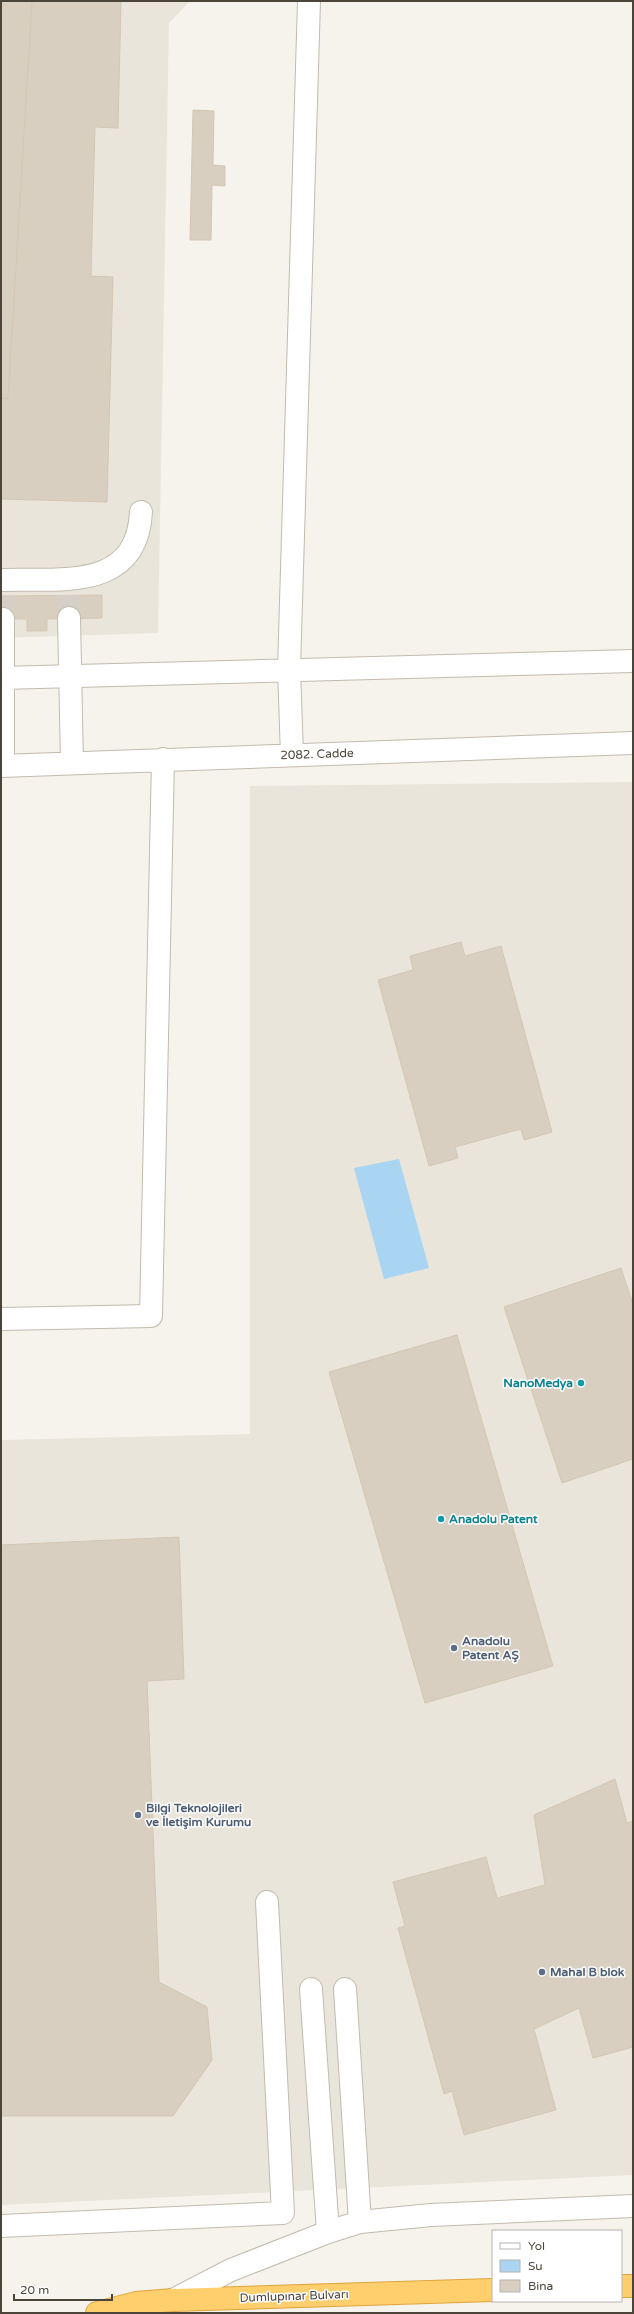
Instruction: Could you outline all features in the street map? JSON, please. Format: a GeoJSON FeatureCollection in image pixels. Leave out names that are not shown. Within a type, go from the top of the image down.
{"type":"FeatureCollection","features":[{"type":"Feature","properties":{"kind":"highway"},"geometry":{"type":"LineString","coordinates":[[622,2286],[633,2286]]}},
{"type":"Feature","properties":{"kind":"highway","name":"Dumlupınar Bulvarı"},"geometry":{"type":"LineString","coordinates":[[97,2313],[136,2304],[173,2300],[492,2290]]}},
{"type":"Feature","properties":{"kind":"street"},"geometry":{"type":"LineString","coordinates":[[292,755],[289,669],[309,1]]}},
{"type":"Feature","properties":{"kind":"street"},"geometry":{"type":"LineString","coordinates":[[2,585],[68,587],[114,568],[126,557],[137,538],[140,528],[141,512]]}},
{"type":"Feature","properties":{"kind":"street"},"geometry":{"type":"LineString","coordinates":[[69,618],[72,763]]}},
{"type":"Feature","properties":{"kind":"street"},"geometry":{"type":"LineString","coordinates":[[2,766],[3,619]]}},
{"type":"Feature","properties":{"kind":"street"},"geometry":{"type":"LineString","coordinates":[[2,678],[289,669],[633,661]]}},
{"type":"Feature","properties":{"kind":"street","name":"2082. Cadde"},"geometry":{"type":"LineString","coordinates":[[2,766],[633,743]]}},
{"type":"Feature","properties":{"kind":"street"},"geometry":{"type":"LineString","coordinates":[[1,1319],[151,1316],[162,759]]}},
{"type":"Feature","properties":{"kind":"street"},"geometry":{"type":"LineString","coordinates":[[1,2226],[283,2213],[267,1902]]}},
{"type":"Feature","properties":{"kind":"street"},"geometry":{"type":"LineString","coordinates":[[311,1989],[328,2232]]}},
{"type":"Feature","properties":{"kind":"street"},"geometry":{"type":"LineString","coordinates":[[345,1989],[360,2222]]}},
{"type":"Feature","properties":{"kind":"street"},"geometry":{"type":"LineString","coordinates":[[173,2300],[231,2270],[328,2232],[360,2222],[431,2215],[633,2206]]}},
{"type":"Feature","properties":{"kind":"shaded area"},"geometry":{"type":"Polygon","coordinates":[[[1,1],[190,1],[169,23],[158,633],[1,638],[1,1]]]}},
{"type":"Feature","properties":{"kind":"shaded area"},"geometry":{"type":"Polygon","coordinates":[[[633,782],[633,2175],[1,2205],[1,1440],[250,1434],[250,786],[633,782]]]}},
{"type":"Feature","properties":{"kind":"water"},"geometry":{"type":"Polygon","coordinates":[[[399,1159],[429,1268],[384,1279],[354,1168],[399,1159]]]}},
{"type":"Feature","properties":{"kind":"building"},"geometry":{"type":"Polygon","coordinates":[[[1,1],[121,1],[118,128],[95,127],[91,276],[113,277],[107,502],[1,499],[1,1]]]}},
{"type":"Feature","properties":{"kind":"building"},"geometry":{"type":"Polygon","coordinates":[[[1,1],[32,1],[8,399],[1,398],[1,1]]]}},
{"type":"Feature","properties":{"kind":"building"},"geometry":{"type":"Polygon","coordinates":[[[193,110],[214,111],[213,165],[225,166],[225,186],[212,185],[211,240],[190,240],[193,110]]]}},
{"type":"Feature","properties":{"kind":"building"},"geometry":{"type":"Polygon","coordinates":[[[102,595],[102,618],[47,619],[47,631],[27,631],[27,619],[1,619],[1,596],[102,595]]]}},
{"type":"Feature","properties":{"kind":"building"},"geometry":{"type":"Polygon","coordinates":[[[461,942],[465,956],[501,946],[552,1132],[524,1140],[521,1129],[455,1147],[458,1158],[429,1166],[378,980],[413,970],[410,956],[461,942]]]}},
{"type":"Feature","properties":{"kind":"building","name":"NanoMedya"},"geometry":{"type":"Polygon","coordinates":[[[621,1268],[633,1304],[633,1459],[562,1483],[504,1307],[621,1268]]]}},
{"type":"Feature","properties":{"kind":"building","name":"Anadolu Patent"},"geometry":{"type":"Polygon","coordinates":[[[457,1335],[553,1666],[425,1703],[329,1372],[457,1335]]]}},
{"type":"Feature","properties":{"kind":"building"},"geometry":{"type":"Polygon","coordinates":[[[179,1537],[184,1679],[147,1681],[159,1982],[207,2007],[212,2060],[173,2116],[1,2116],[1,1545],[179,1537]]]}},
{"type":"Feature","properties":{"kind":"building"},"geometry":{"type":"Polygon","coordinates":[[[615,1779],[627,1823],[633,1821],[633,2047],[593,2058],[579,2008],[534,2029],[556,2110],[464,2135],[452,2091],[444,2094],[398,1928],[405,1926],[393,1882],[486,1857],[497,1898],[545,1885],[534,1815],[615,1779]]]}},
{"type":"Feature","properties":{"kind":"tunnel"},"geometry":{"type":"LineString","coordinates":[[69,595],[69,618]]}},
{"type":"Feature","properties":{"kind":"tunnel"},"geometry":{"type":"LineString","coordinates":[[3,596],[3,619]]}},
{"type":"Feature","properties":{"kind":"place","name":"NanoMedya"},"geometry":{"type":"Point","coordinates":[581,1383]}},
{"type":"Feature","properties":{"kind":"place","name":"Anadolu Patent"},"geometry":{"type":"Point","coordinates":[441,1519]}},
{"type":"Feature","properties":{"kind":"place","name":"Anadolu Patent AŞ"},"geometry":{"type":"Point","coordinates":[454,1648]}},
{"type":"Feature","properties":{"kind":"place","name":"Bilgi Teknolojileri ve İletişim Kurumu"},"geometry":{"type":"Point","coordinates":[138,1815]}},
{"type":"Feature","properties":{"kind":"place","name":"Mahal B blok"},"geometry":{"type":"Point","coordinates":[542,1972]}}]}
